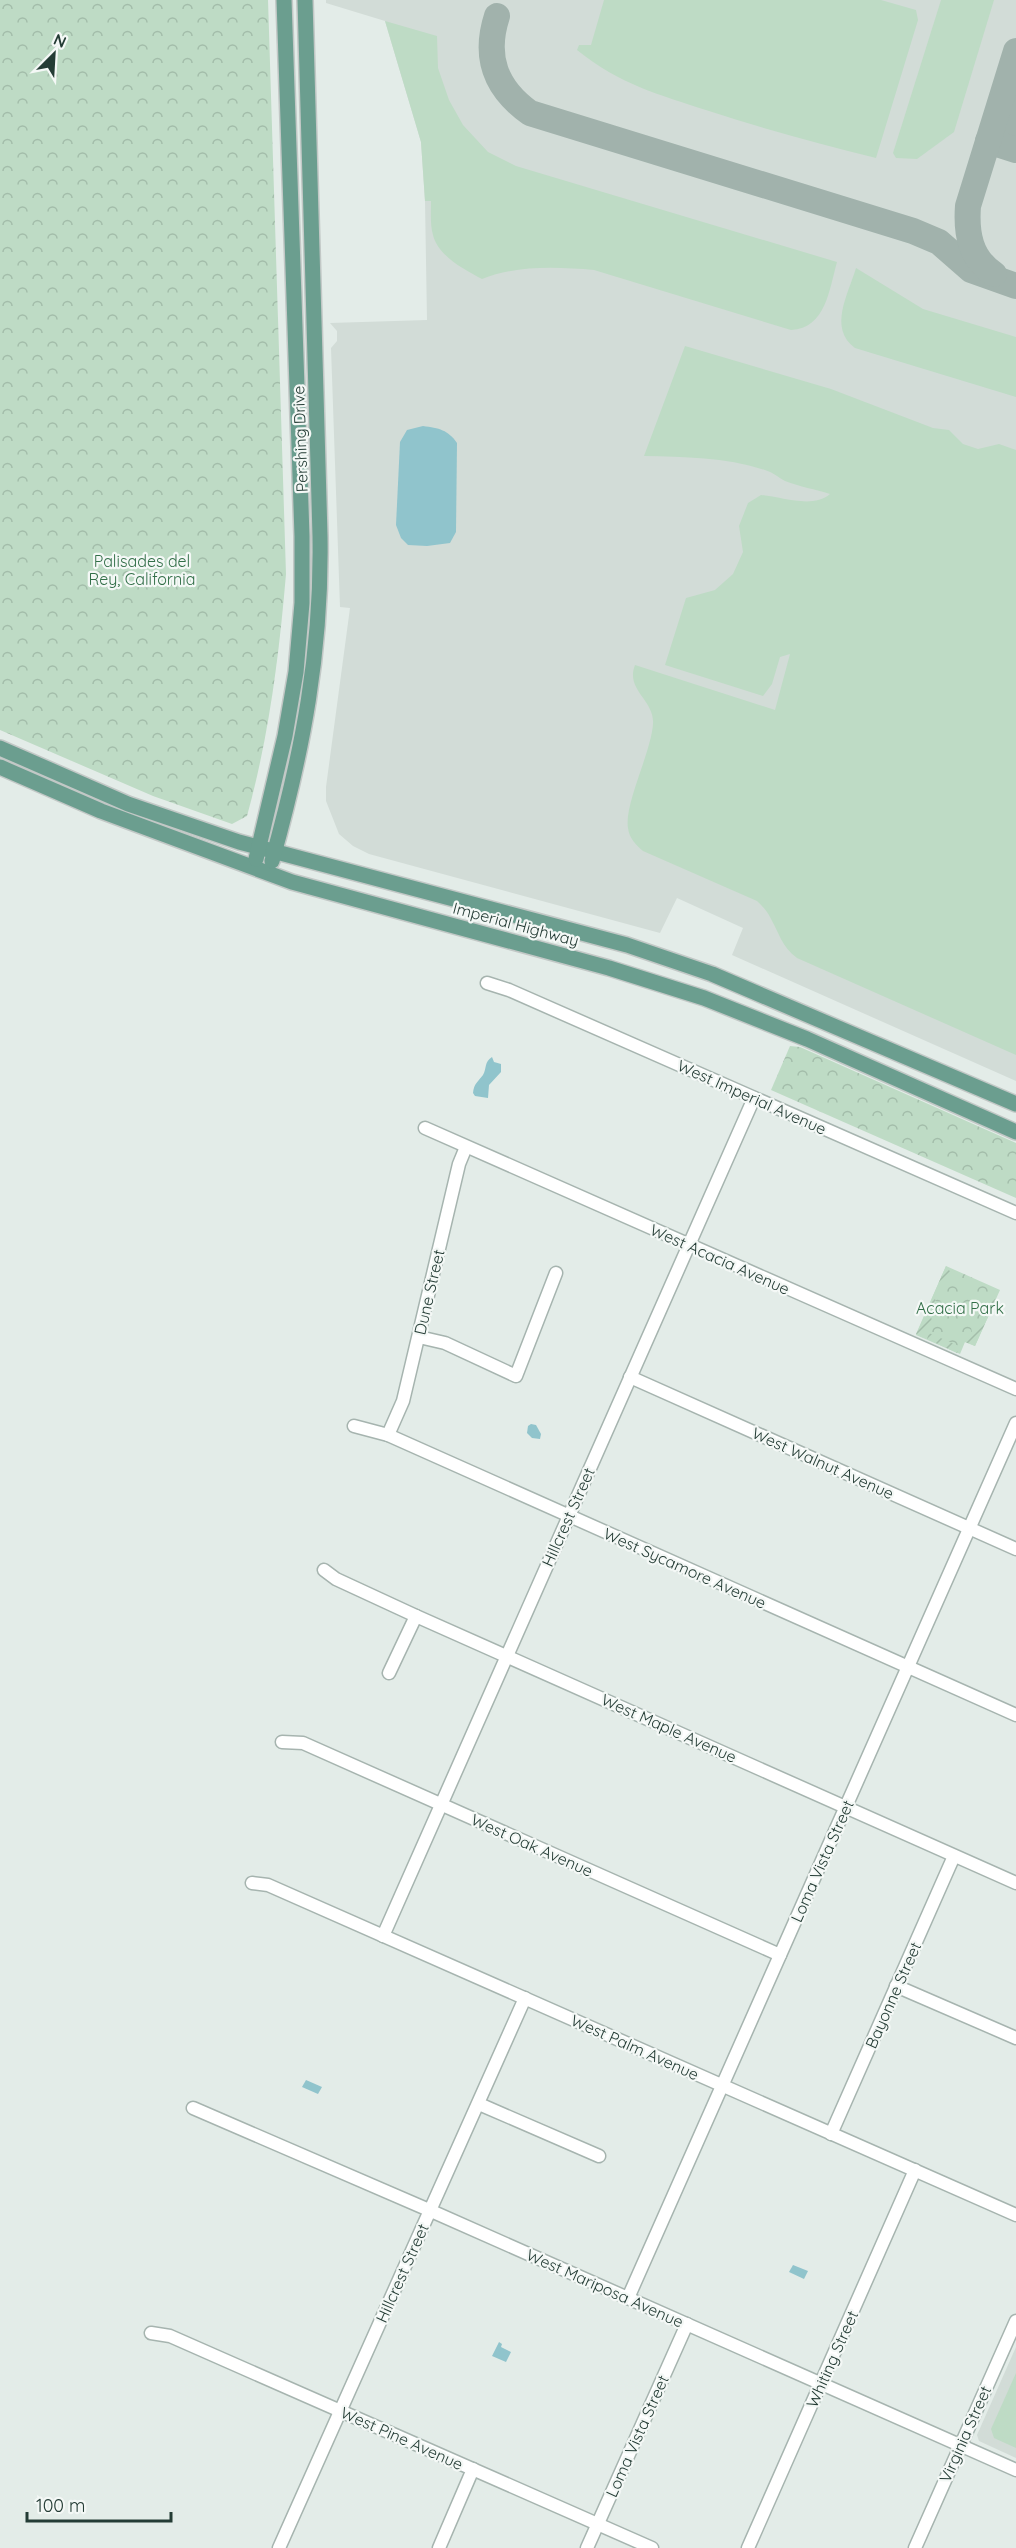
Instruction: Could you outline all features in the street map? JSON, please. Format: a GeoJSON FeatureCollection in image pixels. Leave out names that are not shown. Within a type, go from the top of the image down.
{"type":"FeatureCollection","features":[{"type":"Feature","properties":{"kind":"main road","name":"Pershing Drive"},"geometry":{"type":"LineString","coordinates":[[262,870],[258,848],[291,705],[302,603],[302,536],[284,0]]}},
{"type":"Feature","properties":{"kind":"main road","name":"Pershing Drive"},"geometry":{"type":"LineString","coordinates":[[262,870],[274,852],[296,771],[309,708],[320,604],[321,547],[305,0]]}},
{"type":"Feature","properties":{"kind":"main road","name":"Imperial Highway"},"geometry":{"type":"LineString","coordinates":[[0,748],[148,812],[258,848],[627,945],[741,985],[1016,1104]]}},
{"type":"Feature","properties":{"kind":"main road","name":"Imperial Highway"},"geometry":{"type":"LineString","coordinates":[[0,767],[101,811],[319,890],[667,985],[791,1033],[1016,1132]]}},
{"type":"Feature","properties":{"kind":"main road"},"geometry":{"type":"LineString","coordinates":[[791,1033],[795,1024],[805,1019],[846,1036],[856,1034]]}},
{"type":"Feature","properties":{"kind":"street","name":"West Imperial Avenue"},"geometry":{"type":"LineString","coordinates":[[487,983],[509,990],[1016,1213]]}},
{"type":"Feature","properties":{"kind":"street","name":"Hillcrest Street"},"geometry":{"type":"LineString","coordinates":[[383,1936],[754,1098]]}},
{"type":"Feature","properties":{"kind":"street","name":"West Acacia Avenue"},"geometry":{"type":"LineString","coordinates":[[425,1128],[1016,1389]]}},
{"type":"Feature","properties":{"kind":"street","name":"Dune Street"},"geometry":{"type":"LineString","coordinates":[[388,1435],[403,1401],[459,1164],[466,1147]]}},
{"type":"Feature","properties":{"kind":"street"},"geometry":{"type":"LineString","coordinates":[[419,1336],[445,1343],[516,1376],[556,1273]]}},
{"type":"Feature","properties":{"kind":"street","name":"West Walnut Avenue"},"geometry":{"type":"LineString","coordinates":[[630,1377],[1016,1549]]}},
{"type":"Feature","properties":{"kind":"street","name":"Loma Vista Street"},"geometry":{"type":"LineString","coordinates":[[628,2298],[1016,1423]]}},
{"type":"Feature","properties":{"kind":"street","name":"West Sycamore Avenue"},"geometry":{"type":"LineString","coordinates":[[354,1426],[388,1435],[1016,1715]]}},
{"type":"Feature","properties":{"kind":"street","name":"West Maple Avenue"},"geometry":{"type":"LineString","coordinates":[[324,1570],[336,1579],[416,1616],[1016,1883]]}},
{"type":"Feature","properties":{"kind":"street"},"geometry":{"type":"LineString","coordinates":[[390,1673],[416,1616]]}},
{"type":"Feature","properties":{"kind":"street","name":"West Oak Avenue"},"geometry":{"type":"LineString","coordinates":[[282,1742],[303,1743],[780,1955]]}},
{"type":"Feature","properties":{"kind":"street","name":"Bayonne Street"},"geometry":{"type":"LineString","coordinates":[[831,2134],[954,1856]]}},
{"type":"Feature","properties":{"kind":"street","name":"West Palm Avenue"},"geometry":{"type":"LineString","coordinates":[[252,1883],[267,1885],[1016,2215]]}},
{"type":"Feature","properties":{"kind":"street"},"geometry":{"type":"LineString","coordinates":[[897,1986],[1016,2038]]}},
{"type":"Feature","properties":{"kind":"street","name":"Hillcrest Street"},"geometry":{"type":"LineString","coordinates":[[279,2548],[525,1998]]}},
{"type":"Feature","properties":{"kind":"street"},"geometry":{"type":"LineString","coordinates":[[479,2104],[599,2156]]}},
{"type":"Feature","properties":{"kind":"street","name":"West Mariposa Avenue"},"geometry":{"type":"LineString","coordinates":[[193,2108],[1016,2470]]}},
{"type":"Feature","properties":{"kind":"street","name":"Whiting Street"},"geometry":{"type":"LineString","coordinates":[[748,2548],[915,2170]]}},
{"type":"Feature","properties":{"kind":"street","name":"Virginia Street"},"geometry":{"type":"LineString","coordinates":[[915,2548],[1016,2321]]}},
{"type":"Feature","properties":{"kind":"street","name":"Loma Vista Street"},"geometry":{"type":"LineString","coordinates":[[587,2548],[687,2324]]}},
{"type":"Feature","properties":{"kind":"street","name":"West Pine Avenue"},"geometry":{"type":"LineString","coordinates":[[151,2333],[170,2336],[652,2548]]}},
{"type":"Feature","properties":{"kind":"street"},"geometry":{"type":"LineString","coordinates":[[439,2548],[473,2469]]}},
{"type":"Feature","properties":{"kind":"shaded area"},"geometry":{"type":"Polygon","coordinates":[[[326,0],[1016,0],[1016,1081],[732,955],[743,928],[677,898],[660,933],[369,854],[353,846],[339,834],[326,801],[326,787],[350,608],[340,607],[331,348],[337,341],[337,331],[330,323],[427,320],[425,201],[421,142],[385,21],[326,3],[326,0]]]}},
{"type":"Feature","properties":{"kind":"shaded area"},"geometry":{"type":"Polygon","coordinates":[[[1016,2347],[1016,2458],[979,2441],[977,2435],[1016,2347]]]}},
{"type":"Feature","properties":{"kind":"green space","name":"Palisades del Rey, California"},"geometry":{"type":"Polygon","coordinates":[[[0,0],[268,0],[286,574],[276,666],[255,786],[247,816],[232,824],[153,796],[0,730],[0,0]]]}},
{"type":"Feature","properties":{"kind":"green space"},"geometry":{"type":"Polygon","coordinates":[[[604,0],[881,0],[916,10],[918,20],[876,158],[709,111],[640,87],[609,72],[577,50],[579,45],[591,45],[604,0]]]}},
{"type":"Feature","properties":{"kind":"green space"},"geometry":{"type":"Polygon","coordinates":[[[941,0],[994,0],[954,132],[917,159],[896,158],[893,153],[941,0]]]}},
{"type":"Feature","properties":{"kind":"green space"},"geometry":{"type":"Polygon","coordinates":[[[385,21],[437,36],[438,68],[449,100],[463,125],[488,152],[516,166],[837,262],[828,295],[819,315],[803,328],[791,330],[594,270],[523,269],[482,279],[460,267],[440,249],[433,235],[431,201],[425,201],[421,142],[385,21]]]}},
{"type":"Feature","properties":{"kind":"green space"},"geometry":{"type":"Polygon","coordinates":[[[856,268],[923,309],[1016,337],[1016,397],[855,348],[847,340],[841,321],[845,300],[856,268]]]}},
{"type":"Feature","properties":{"kind":"green space"},"geometry":{"type":"Polygon","coordinates":[[[685,346],[831,389],[933,428],[949,430],[963,444],[978,449],[999,444],[1016,450],[1016,1055],[797,958],[784,944],[769,915],[757,901],[643,851],[630,835],[628,818],[630,806],[648,749],[653,724],[650,708],[634,681],[635,665],[775,710],[790,654],[780,657],[772,684],[763,696],[665,665],[686,598],[715,590],[733,574],[743,552],[739,526],[748,503],[761,495],[797,501],[815,501],[830,494],[796,485],[773,473],[735,462],[705,458],[644,456],[685,346]]]}},
{"type":"Feature","properties":{"kind":"green space"},"geometry":{"type":"Polygon","coordinates":[[[790,1046],[800,1047],[1016,1143],[1016,1198],[771,1090],[790,1046]]]}},
{"type":"Feature","properties":{"kind":"green space","name":"Acacia Park"},"geometry":{"type":"Polygon","coordinates":[[[946,1266],[1000,1290],[975,1346],[965,1342],[960,1354],[916,1335],[946,1266]]]}},
{"type":"Feature","properties":{"kind":"green space"},"geometry":{"type":"Polygon","coordinates":[[[946,1266],[952,1274],[947,1276],[934,1298],[937,1302],[943,1301],[945,1309],[937,1305],[931,1309],[932,1324],[924,1338],[916,1334],[946,1266]]]}},
{"type":"Feature","properties":{"kind":"green space"},"geometry":{"type":"Polygon","coordinates":[[[986,1298],[996,1299],[975,1346],[965,1342],[972,1334],[971,1326],[978,1327],[986,1317],[982,1309],[986,1298]]]}},
{"type":"Feature","properties":{"kind":"green space"},"geometry":{"type":"Polygon","coordinates":[[[929,1333],[959,1346],[957,1353],[927,1339],[929,1333]]]}},
{"type":"Feature","properties":{"kind":"green space"},"geometry":{"type":"Polygon","coordinates":[[[1016,2373],[1016,2448],[994,2438],[991,2429],[1016,2373]]]}},
{"type":"Feature","properties":{"kind":"water"},"geometry":{"type":"Polygon","coordinates":[[[423,426],[443,430],[457,443],[456,532],[450,543],[427,546],[408,545],[401,538],[396,525],[400,442],[407,430],[423,426]]]}},
{"type":"Feature","properties":{"kind":"water"},"geometry":{"type":"Polygon","coordinates":[[[492,1057],[494,1062],[501,1064],[501,1072],[489,1085],[488,1098],[475,1096],[474,1087],[492,1057]]]}},
{"type":"Feature","properties":{"kind":"water"},"geometry":{"type":"Polygon","coordinates":[[[536,1425],[541,1434],[540,1439],[532,1438],[527,1433],[528,1426],[536,1425]]]}},
{"type":"Feature","properties":{"kind":"water"},"geometry":{"type":"Polygon","coordinates":[[[306,2080],[322,2087],[318,2094],[302,2087],[306,2080]]]}},
{"type":"Feature","properties":{"kind":"water"},"geometry":{"type":"Polygon","coordinates":[[[793,2265],[808,2271],[804,2279],[789,2272],[793,2265]]]}},
{"type":"Feature","properties":{"kind":"water"},"geometry":{"type":"Polygon","coordinates":[[[499,2342],[502,2344],[501,2347],[511,2352],[506,2362],[492,2356],[499,2342]]]}},
{"type":"Feature","properties":{"kind":"taxiway"},"geometry":{"type":"LineString","coordinates":[[497,16],[492,45],[492,58],[496,70],[508,93],[530,113],[913,231],[939,242],[971,270],[1016,286]]}},
{"type":"Feature","properties":{"kind":"taxiway"},"geometry":{"type":"LineString","coordinates":[[994,274],[986,268],[971,244],[968,206],[1016,51]]}},
{"type":"Feature","properties":{"kind":"taxiway"},"geometry":{"type":"LineString","coordinates":[[1006,90],[1007,104],[1016,128]]}},
{"type":"Feature","properties":{"kind":"taxiway"},"geometry":{"type":"LineString","coordinates":[[988,141],[1016,150]]}}]}
